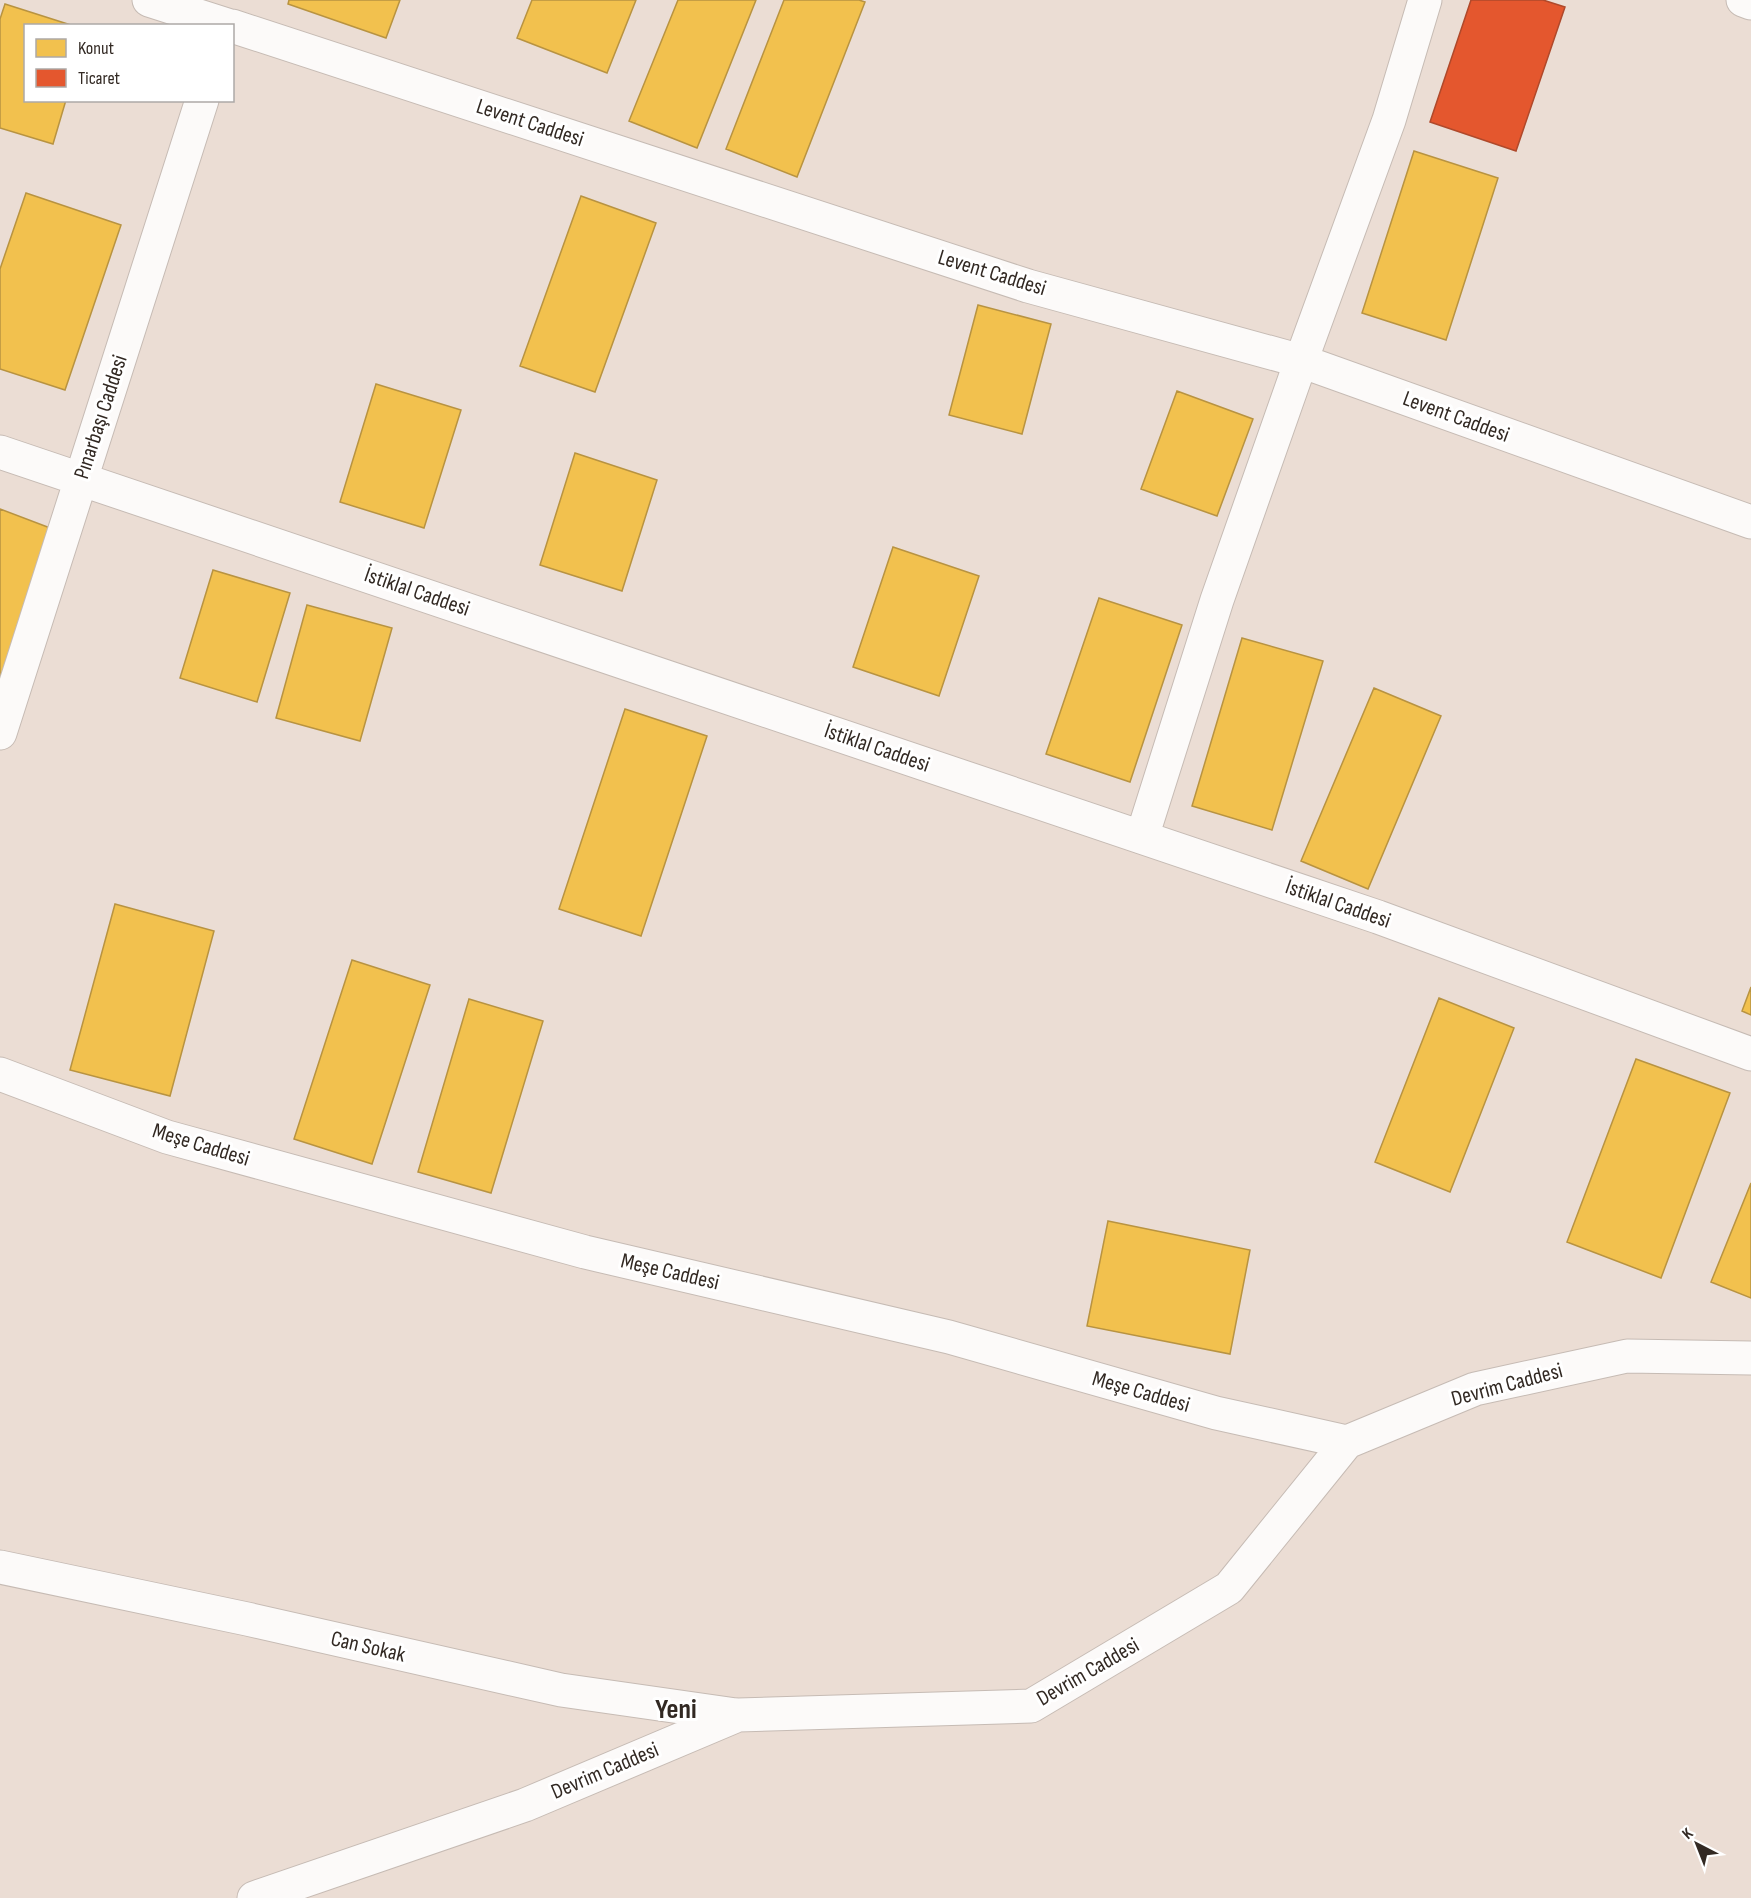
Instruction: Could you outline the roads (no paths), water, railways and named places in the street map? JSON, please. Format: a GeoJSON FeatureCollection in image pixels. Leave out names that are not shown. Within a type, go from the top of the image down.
{"type":"FeatureCollection","features":[{"type":"Feature","properties":{"kind":"street","name":"Levent Caddesi"},"geometry":{"type":"LineString","coordinates":[[149,0],[230,20],[1028,286],[1301,362],[1751,522]]}},
{"type":"Feature","properties":{"kind":"street"},"geometry":{"type":"LineString","coordinates":[[1142,837],[1217,600],[1389,120],[1425,0]]}},
{"type":"Feature","properties":{"kind":"street"},"geometry":{"type":"LineString","coordinates":[[1743,0],[1751,3]]}},
{"type":"Feature","properties":{"kind":"street","name":"Pınarbaşı Caddesi"},"geometry":{"type":"LineString","coordinates":[[0,733],[201,102]]}},
{"type":"Feature","properties":{"kind":"street","name":"İstiklal Caddesi"},"geometry":{"type":"LineString","coordinates":[[0,452],[1378,917],[1751,1054]]}},
{"type":"Feature","properties":{"kind":"street","name":"Meşe Caddesi"},"geometry":{"type":"LineString","coordinates":[[0,1074],[167,1137],[573,1249],[949,1337],[1216,1413],[1347,1442]]}},
{"type":"Feature","properties":{"kind":"street","name":"Devrim Caddesi"},"geometry":{"type":"LineString","coordinates":[[254,1898],[525,1805],[738,1715],[1031,1706],[1229,1588],[1347,1442],[1475,1389],[1627,1356],[1751,1358]]}},
{"type":"Feature","properties":{"kind":"street","name":"Can Sokak"},"geometry":{"type":"LineString","coordinates":[[0,1567],[247,1619],[561,1690],[738,1715]]}},
{"type":"Feature","properties":{"kind":"district","name":"Yeni"},"geometry":{"type":"Point","coordinates":[676,1709]}}]}
